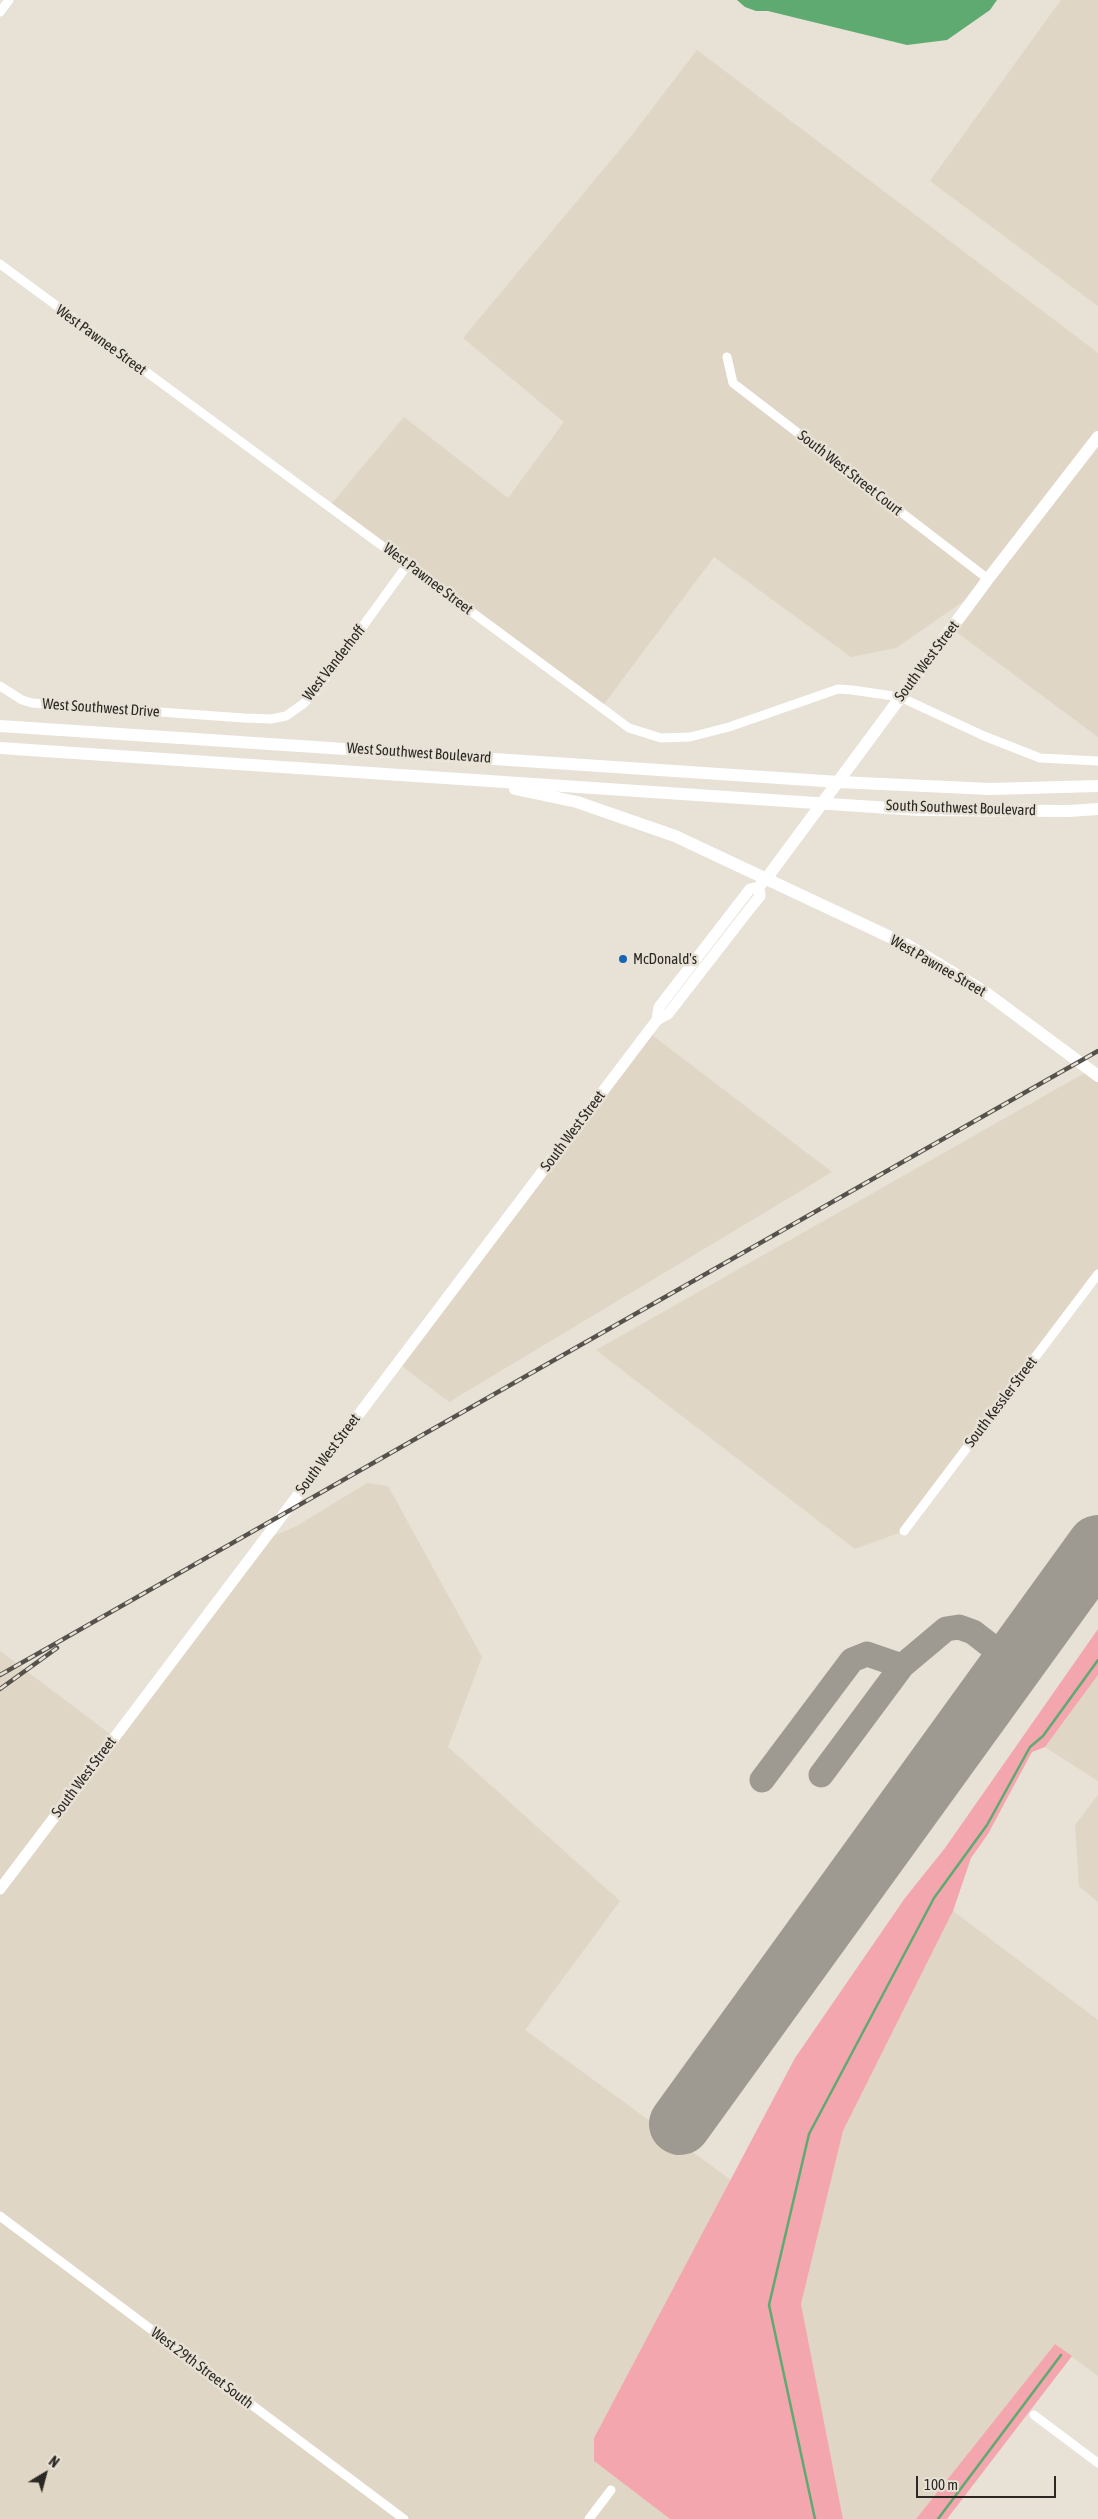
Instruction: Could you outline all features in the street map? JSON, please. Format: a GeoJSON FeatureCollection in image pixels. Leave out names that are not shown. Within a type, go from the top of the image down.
{"type":"FeatureCollection","features":[{"type":"Feature","properties":{"kind":"main road","name":"South West Street"},"geometry":{"type":"LineString","coordinates":[[762,882],[839,782],[988,579],[1098,437]]}},
{"type":"Feature","properties":{"kind":"main road","name":"West Southwest Boulevard"},"geometry":{"type":"LineString","coordinates":[[0,726],[839,782]]}},
{"type":"Feature","properties":{"kind":"main road","name":"West Southwest Boulevard"},"geometry":{"type":"LineString","coordinates":[[0,748],[824,802]]}},
{"type":"Feature","properties":{"kind":"main road","name":"West Pawnee Street"},"geometry":{"type":"LineString","coordinates":[[474,780],[577,802],[674,836],[762,882],[907,946],[985,992],[1098,1076]]}},
{"type":"Feature","properties":{"kind":"main road","name":"South Southwest Boulevard"},"geometry":{"type":"LineString","coordinates":[[839,782],[990,789],[1098,786]]}},
{"type":"Feature","properties":{"kind":"main road","name":"South Southwest Boulevard"},"geometry":{"type":"LineString","coordinates":[[824,802],[919,810],[1069,811],[1098,809]]}},
{"type":"Feature","properties":{"kind":"street"},"geometry":{"type":"LineString","coordinates":[[0,12],[9,0]]}},
{"type":"Feature","properties":{"kind":"street","name":"West Pawnee Street"},"geometry":{"type":"LineString","coordinates":[[0,264],[629,728],[661,738],[690,737],[729,727],[838,689],[900,697],[984,736],[1040,758],[1098,761]]}},
{"type":"Feature","properties":{"kind":"street","name":"South West Street Court"},"geometry":{"type":"LineString","coordinates":[[727,357],[733,383],[988,579]]}},
{"type":"Feature","properties":{"kind":"street","name":"West Vanderhoff"},"geometry":{"type":"LineString","coordinates":[[206,716],[270,719],[286,716],[296,710],[314,692],[408,564]]}},
{"type":"Feature","properties":{"kind":"street","name":"West Southwest Drive"},"geometry":{"type":"LineString","coordinates":[[0,686],[22,700],[32,703],[206,716]]}},
{"type":"Feature","properties":{"kind":"street","name":"South West Street"},"geometry":{"type":"LineString","coordinates":[[0,1889],[657,1020],[668,1014],[760,896],[762,882]]}},
{"type":"Feature","properties":{"kind":"street","name":"South Kessler Street"},"geometry":{"type":"LineString","coordinates":[[904,1531],[1098,1274]]}},
{"type":"Feature","properties":{"kind":"street","name":"West 29th Street South"},"geometry":{"type":"LineString","coordinates":[[0,2216],[404,2519]]}},
{"type":"Feature","properties":{"kind":"street"},"geometry":{"type":"LineString","coordinates":[[1034,2415],[1098,2463]]}},
{"type":"Feature","properties":{"kind":"street"},"geometry":{"type":"LineString","coordinates":[[590,2519],[611,2490]]}},
{"type":"Feature","properties":{"kind":"shaded area"},"geometry":{"type":"Polygon","coordinates":[[[737,0],[997,0],[990,10],[947,40],[907,45],[768,11],[756,11],[745,7],[737,0]]]}},
{"type":"Feature","properties":{"kind":"shaded area"},"geometry":{"type":"Polygon","coordinates":[[[1061,0],[1098,0],[1098,306],[930,181],[1061,0]]]}},
{"type":"Feature","properties":{"kind":"shaded area"},"geometry":{"type":"Polygon","coordinates":[[[697,50],[1098,353],[1098,737],[951,628],[978,591],[896,648],[851,657],[714,557],[601,708],[329,507],[404,417],[508,498],[564,422],[463,338],[632,135],[697,50]]]}},
{"type":"Feature","properties":{"kind":"shaded area"},"geometry":{"type":"Polygon","coordinates":[[[648,1032],[832,1172],[449,1402],[397,1362],[648,1032]]]}},
{"type":"Feature","properties":{"kind":"shaded area"},"geometry":{"type":"Polygon","coordinates":[[[1090,1070],[1098,1076],[1098,1274],[904,1531],[855,1549],[596,1350],[1090,1070]]]}},
{"type":"Feature","properties":{"kind":"shaded area"},"geometry":{"type":"Polygon","coordinates":[[[367,1483],[388,1486],[482,1657],[448,1747],[620,1901],[525,2030],[731,2180],[594,2438],[594,2461],[670,2519],[0,2519],[0,1651],[114,1737],[262,1541],[295,1527],[367,1483]]]}},
{"type":"Feature","properties":{"kind":"shaded area"},"geometry":{"type":"Polygon","coordinates":[[[1098,1629],[1098,1675],[1045,1747],[1032,1752],[988,1834],[971,1858],[953,1911],[843,2131],[801,2304],[843,2519],[670,2519],[594,2461],[594,2438],[795,2058],[905,1898],[945,1848],[1098,1629]]]}},
{"type":"Feature","properties":{"kind":"shaded area"},"geometry":{"type":"Polygon","coordinates":[[[1098,1675],[1098,1781],[1045,1747],[1098,1675]]]}},
{"type":"Feature","properties":{"kind":"shaded area"},"geometry":{"type":"Polygon","coordinates":[[[1098,1795],[1098,1902],[1079,1886],[1075,1825],[1098,1795]]]}},
{"type":"Feature","properties":{"kind":"shaded area"},"geometry":{"type":"Polygon","coordinates":[[[953,1911],[1098,2020],[1098,2376],[1055,2344],[916,2519],[843,2519],[801,2304],[843,2131],[953,1911]]]}},
{"type":"Feature","properties":{"kind":"shaded area"},"geometry":{"type":"Polygon","coordinates":[[[1055,2344],[1072,2356],[947,2519],[916,2519],[1055,2344]]]}},
{"type":"Feature","properties":{"kind":"waterway"},"geometry":{"type":"LineString","coordinates":[[815,2519],[769,2305],[809,2134],[934,1898],[987,1825],[1030,1747],[1043,1736],[1098,1660]]}},
{"type":"Feature","properties":{"kind":"waterway"},"geometry":{"type":"LineString","coordinates":[[938,2519],[1061,2355]]}},
{"type":"Feature","properties":{"kind":"taxiway"},"geometry":{"type":"LineString","coordinates":[[821,1775],[902,1666],[946,1629],[959,1627],[973,1632],[1013,1663]]}},
{"type":"Feature","properties":{"kind":"taxiway"},"geometry":{"type":"LineString","coordinates":[[762,1780],[852,1660],[867,1654],[902,1666]]}},
{"type":"Feature","properties":{"kind":"runway"},"geometry":{"type":"LineString","coordinates":[[680,2124],[1098,1546]]}},
{"type":"Feature","properties":{"kind":"railway"},"geometry":{"type":"LineString","coordinates":[[0,1675],[1098,1051]]}},
{"type":"Feature","properties":{"kind":"railway"},"geometry":{"type":"LineString","coordinates":[[0,1689],[57,1648]]}},
{"type":"Feature","properties":{"kind":"place","name":"McDonald's"},"geometry":{"type":"Point","coordinates":[623,959]}}]}
